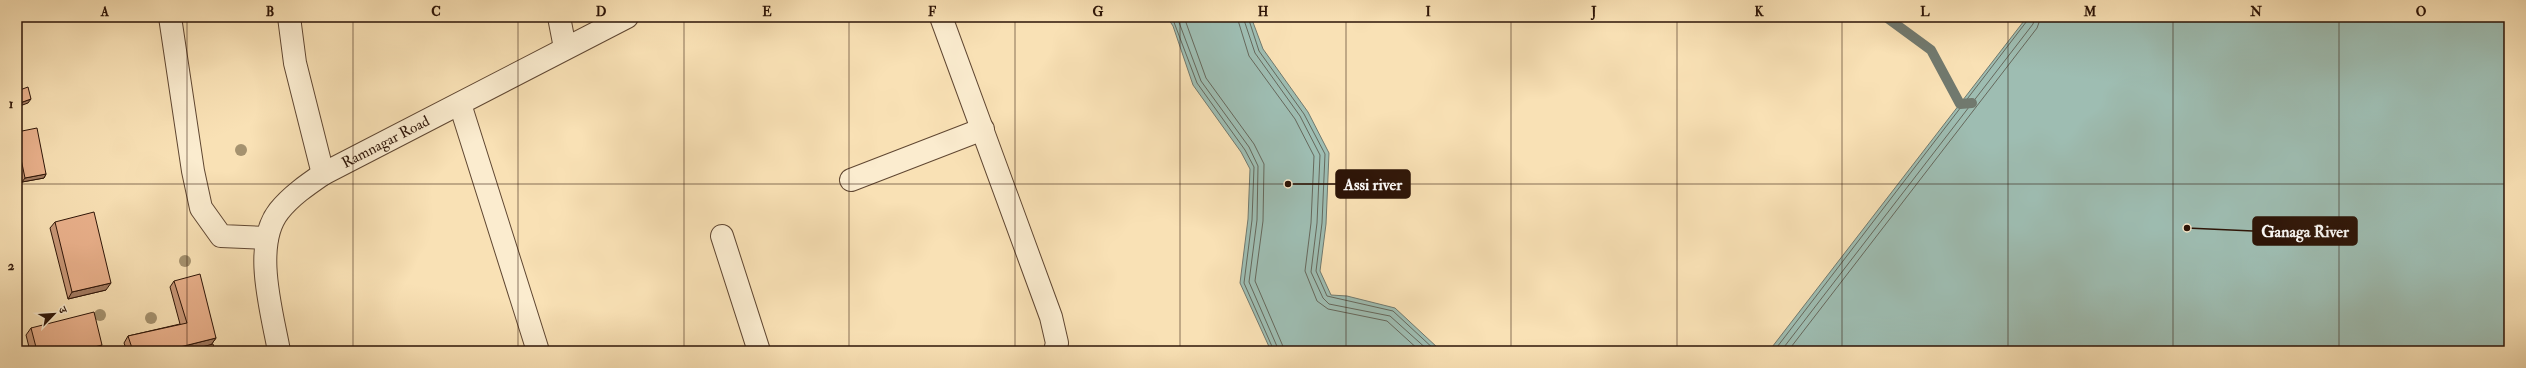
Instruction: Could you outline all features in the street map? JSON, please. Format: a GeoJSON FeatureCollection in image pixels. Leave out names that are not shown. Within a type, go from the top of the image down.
{"type":"FeatureCollection","features":[{"type":"Feature","properties":{"kind":"street"},"geometry":{"type":"LineString","coordinates":[[170,17],[193,171],[201,208],[221,236],[267,238]]}},
{"type":"Feature","properties":{"kind":"street"},"geometry":{"type":"LineString","coordinates":[[289,17],[295,62],[323,174]]}},
{"type":"Feature","properties":{"kind":"street"},"geometry":{"type":"LineString","coordinates":[[559,17],[565,48]]}},
{"type":"Feature","properties":{"kind":"street","name":"Ramnagar Road"},"geometry":{"type":"LineString","coordinates":[[279,351],[266,280],[267,238],[278,212],[299,191],[323,174],[627,17]]}},
{"type":"Feature","properties":{"kind":"street"},"geometry":{"type":"LineString","coordinates":[[941,17],[1051,317],[1056,343],[1055,351]]}},
{"type":"Feature","properties":{"kind":"street"},"geometry":{"type":"LineString","coordinates":[[460,104],[538,351]]}},
{"type":"Feature","properties":{"kind":"street"},"geometry":{"type":"LineString","coordinates":[[851,180],[982,130]]}},
{"type":"Feature","properties":{"kind":"street"},"geometry":{"type":"LineString","coordinates":[[722,236],[759,351]]}},
{"type":"Feature","properties":{"kind":"water"},"geometry":{"type":"Polygon","coordinates":[[[1167,17],[1251,17],[1263,49],[1308,112],[1329,153],[1326,224],[1320,271],[1331,295],[1347,296],[1395,308],[1438,348],[1470,351],[1271,351],[1240,283],[1248,219],[1250,169],[1241,152],[1193,85],[1173,26],[1167,17]]]}},
{"type":"Feature","properties":{"kind":"water"},"geometry":{"type":"Polygon","coordinates":[[[2027,17],[2509,17],[2509,351],[1769,351],[2027,17]]]}},
{"type":"Feature","properties":{"kind":"building"},"geometry":{"type":"Polygon","coordinates":[[[28,87],[31,99],[17,104],[17,91],[28,87]]]}},
{"type":"Feature","properties":{"kind":"building"},"geometry":{"type":"Polygon","coordinates":[[[37,128],[46,174],[25,178],[17,140],[17,132],[37,128]]]}},
{"type":"Feature","properties":{"kind":"building"},"geometry":{"type":"Polygon","coordinates":[[[94,212],[111,283],[72,292],[55,222],[94,212]]]}},
{"type":"Feature","properties":{"kind":"building"},"geometry":{"type":"Polygon","coordinates":[[[200,274],[216,338],[164,351],[133,351],[128,336],[187,323],[174,281],[200,274]]]}},
{"type":"Feature","properties":{"kind":"building"},"geometry":{"type":"Polygon","coordinates":[[[94,312],[102,345],[79,351],[37,351],[31,328],[94,312]]]}},
{"type":"Feature","properties":{"kind":"building"},"geometry":{"type":"Polygon","coordinates":[[[213,344],[215,351],[187,351],[213,344]]]}},
{"type":"Feature","properties":{"kind":"waterway"},"geometry":{"type":"LineString","coordinates":[[1886,17],[1931,50],[1960,104],[1972,103]]}},
{"type":"Feature","properties":{"kind":"place","name":"Assi river"},"geometry":{"type":"Point","coordinates":[1288,184]}},
{"type":"Feature","properties":{"kind":"place","name":"Ganaga River"},"geometry":{"type":"Point","coordinates":[2187,228]}}]}
